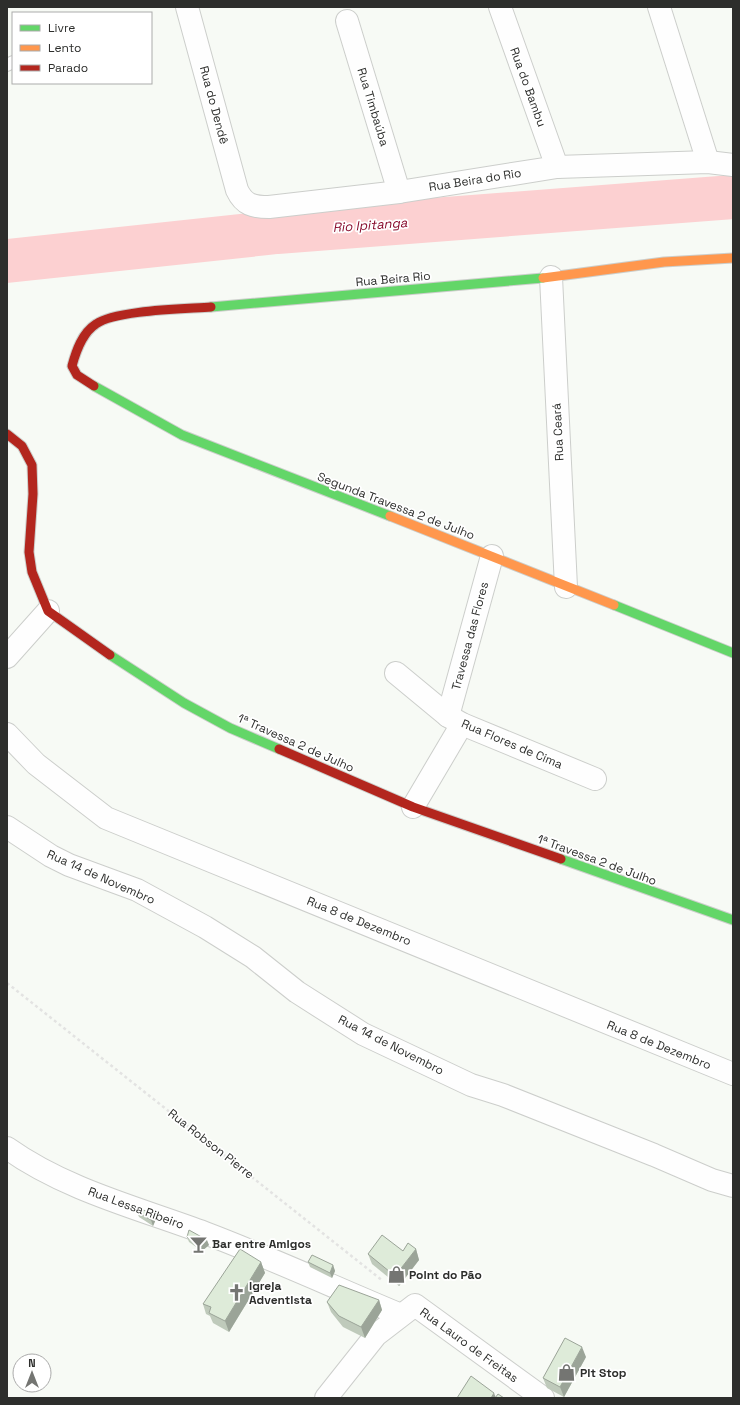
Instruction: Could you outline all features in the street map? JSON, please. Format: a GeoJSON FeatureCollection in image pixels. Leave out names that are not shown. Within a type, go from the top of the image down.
{"type":"FeatureCollection","features":[{"type":"Feature","properties":{"kind":"street","name":"Rua do Dendê"},"geometry":{"type":"LineString","coordinates":[[187,7],[237,190],[244,202]]}},
{"type":"Feature","properties":{"kind":"street","name":"Rua do Bambu"},"geometry":{"type":"LineString","coordinates":[[500,7],[557,167]]}},
{"type":"Feature","properties":{"kind":"street"},"geometry":{"type":"LineString","coordinates":[[659,7],[708,162]]}},
{"type":"Feature","properties":{"kind":"street","name":"Rua Timbaúba"},"geometry":{"type":"LineString","coordinates":[[347,22],[399,192]]}},
{"type":"Feature","properties":{"kind":"street","name":"Rua Beira do Rio"},"geometry":{"type":"LineString","coordinates":[[244,202],[257,207],[269,207],[399,192],[557,167],[708,162],[733,165]]}},
{"type":"Feature","properties":{"kind":"street","name":"Rua Beira Rio"},"geometry":{"type":"LineString","coordinates":[[74,356],[88,331],[96,324],[121,315],[551,277],[664,262],[733,258]]}},
{"type":"Feature","properties":{"kind":"street","name":"Rua Ceará"},"geometry":{"type":"LineString","coordinates":[[551,277],[566,587]]}},
{"type":"Feature","properties":{"kind":"street","name":"Segunda Travessa 2 de Julho"},"geometry":{"type":"LineString","coordinates":[[74,356],[72,366],[77,375],[95,387],[182,435],[492,556],[733,653]]}},
{"type":"Feature","properties":{"kind":"street"},"geometry":{"type":"LineString","coordinates":[[7,657],[48,610],[32,572],[29,552],[33,494],[32,465],[22,446],[8,434]]}},
{"type":"Feature","properties":{"kind":"street","name":"Travessa das Flores"},"geometry":{"type":"LineString","coordinates":[[413,807],[455,720],[492,556]]}},
{"type":"Feature","properties":{"kind":"street","name":"1ª Travessa 2 de Julho"},"geometry":{"type":"LineString","coordinates":[[48,610],[111,656],[184,703],[230,728],[413,807],[733,920]]}},
{"type":"Feature","properties":{"kind":"street","name":"Rua Flores de Cima"},"geometry":{"type":"LineString","coordinates":[[396,673],[455,720],[595,779]]}},
{"type":"Feature","properties":{"kind":"street","name":"Rua 8 de Dezembro"},"geometry":{"type":"LineString","coordinates":[[7,734],[36,764],[106,818],[733,1074]]}},
{"type":"Feature","properties":{"kind":"street","name":"Rua 14 de Novembro"},"geometry":{"type":"LineString","coordinates":[[7,827],[51,856],[69,865],[137,890],[205,927],[253,957],[297,992],[363,1034],[471,1085],[503,1095],[654,1154],[712,1180],[733,1186]]}},
{"type":"Feature","properties":{"kind":"street","name":"Rua Lessa Ribeiro"},"geometry":{"type":"LineString","coordinates":[[7,1148],[18,1156],[70,1183],[130,1208],[206,1233],[408,1310]]}},
{"type":"Feature","properties":{"kind":"street"},"geometry":{"type":"LineString","coordinates":[[326,1398],[376,1335],[408,1310]]}},
{"type":"Feature","properties":{"kind":"street","name":"Rua Lauro de Freitas"},"geometry":{"type":"LineString","coordinates":[[408,1310],[542,1398]]}},
{"type":"Feature","properties":{"kind":"path","name":"Rua Robson Pierre"},"geometry":{"type":"LineString","coordinates":[[7,984],[408,1310]]}},
{"type":"Feature","properties":{"kind":"building"},"geometry":{"type":"Polygon","coordinates":[[[138,1208],[154,1214],[151,1220],[137,1212],[138,1208]]]}},
{"type":"Feature","properties":{"kind":"building"},"geometry":{"type":"Polygon","coordinates":[[[189,1230],[207,1240],[200,1246],[187,1237],[189,1230]]]}},
{"type":"Feature","properties":{"kind":"building"},"geometry":{"type":"Polygon","coordinates":[[[382,1235],[403,1251],[408,1243],[416,1249],[395,1276],[368,1254],[382,1235]]]}},
{"type":"Feature","properties":{"kind":"building","name":"Igreja Adventista"},"geometry":{"type":"Polygon","coordinates":[[[240,1249],[261,1262],[225,1321],[209,1313],[211,1307],[203,1304],[240,1249]]]}},
{"type":"Feature","properties":{"kind":"building"},"geometry":{"type":"Polygon","coordinates":[[[312,1255],[333,1265],[330,1273],[308,1262],[312,1255]]]}},
{"type":"Feature","properties":{"kind":"building"},"geometry":{"type":"Polygon","coordinates":[[[339,1285],[379,1300],[361,1327],[339,1316],[327,1302],[339,1285]]]}},
{"type":"Feature","properties":{"kind":"building"},"geometry":{"type":"Polygon","coordinates":[[[565,1338],[582,1347],[560,1387],[543,1378],[565,1338]]]}},
{"type":"Feature","properties":{"kind":"building"},"geometry":{"type":"Polygon","coordinates":[[[471,1376],[494,1393],[491,1398],[457,1398],[471,1376]]]}},
{"type":"Feature","properties":{"kind":"building"},"geometry":{"type":"Polygon","coordinates":[[[498,1394],[504,1398],[495,1398],[498,1394]]]}},
{"type":"Feature","properties":{"kind":"waterway","name":"Rio Ipitanga"},"geometry":{"type":"LineString","coordinates":[[7,261],[277,232],[733,197]]}},
{"type":"Feature","properties":{"kind":"traffic: fast"},"geometry":{"type":"LineString","coordinates":[[211,307],[543,278]]}},
{"type":"Feature","properties":{"kind":"traffic: fast"},"geometry":{"type":"LineString","coordinates":[[94,386],[182,435],[390,516]]}},
{"type":"Feature","properties":{"kind":"traffic: fast"},"geometry":{"type":"LineString","coordinates":[[614,605],[733,653]]}},
{"type":"Feature","properties":{"kind":"traffic: fast"},"geometry":{"type":"LineString","coordinates":[[110,655],[184,703],[230,728],[279,749]]}},
{"type":"Feature","properties":{"kind":"traffic: fast"},"geometry":{"type":"LineString","coordinates":[[561,859],[733,920]]}},
{"type":"Feature","properties":{"kind":"traffic: slow"},"geometry":{"type":"LineString","coordinates":[[543,278],[664,262],[733,258]]}},
{"type":"Feature","properties":{"kind":"traffic: slow"},"geometry":{"type":"LineString","coordinates":[[390,516],[614,605]]}},
{"type":"Feature","properties":{"kind":"traffic: jam"},"geometry":{"type":"LineString","coordinates":[[94,386],[77,375],[72,366],[83,337],[96,324],[105,319],[134,313],[211,307]]}},
{"type":"Feature","properties":{"kind":"traffic: jam"},"geometry":{"type":"LineString","coordinates":[[7,434],[22,446],[32,465],[33,494],[29,552],[32,572],[48,611],[110,655]]}},
{"type":"Feature","properties":{"kind":"traffic: jam"},"geometry":{"type":"LineString","coordinates":[[279,749],[413,807],[561,859]]}},
{"type":"Feature","properties":{"kind":"place","name":"Bar entre Amigos"},"geometry":{"type":"Point","coordinates":[199,1244]}},
{"type":"Feature","properties":{"kind":"place","name":"Point do Pão"},"geometry":{"type":"Point","coordinates":[396,1275]}},
{"type":"Feature","properties":{"kind":"place","name":"Igreja Adventista"},"geometry":{"type":"Point","coordinates":[236,1293]}},
{"type":"Feature","properties":{"kind":"place","name":"Pit Stop"},"geometry":{"type":"Point","coordinates":[567,1373]}}]}
